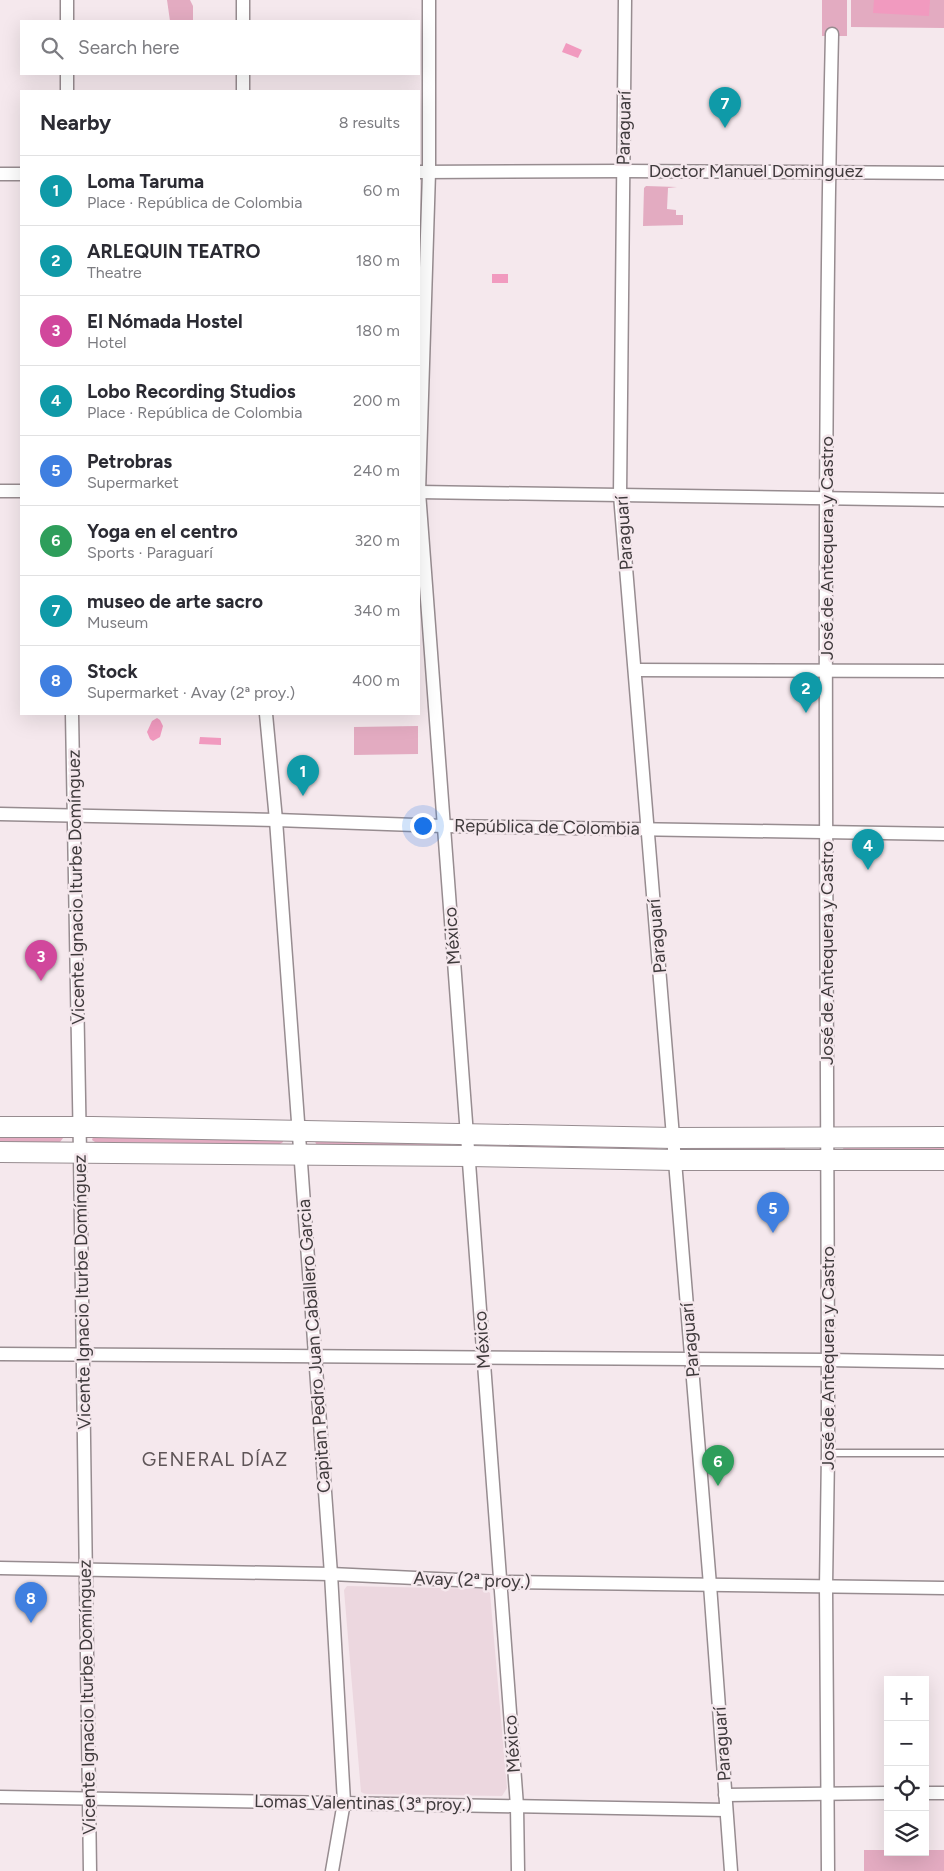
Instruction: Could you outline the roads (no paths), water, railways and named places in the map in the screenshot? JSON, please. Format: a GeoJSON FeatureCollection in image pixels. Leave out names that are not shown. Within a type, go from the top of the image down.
{"type":"FeatureCollection","features":[{"type":"Feature","properties":{"kind":"main road"},"geometry":{"type":"LineString","coordinates":[[0,1127],[674,1138],[944,1137]]}},
{"type":"Feature","properties":{"kind":"main road"},"geometry":{"type":"LineString","coordinates":[[0,1152],[469,1156],[675,1160],[944,1160]]}},
{"type":"Feature","properties":{"kind":"street"},"geometry":{"type":"LineString","coordinates":[[67,0],[67,20]]}},
{"type":"Feature","properties":{"kind":"street"},"geometry":{"type":"LineString","coordinates":[[243,0],[243,20]]}},
{"type":"Feature","properties":{"kind":"street","name":"México"},"geometry":{"type":"LineString","coordinates":[[420,428],[428,0]]}},
{"type":"Feature","properties":{"kind":"street","name":"Paraguarí"},"geometry":{"type":"LineString","coordinates":[[625,0],[620,495],[692,1359],[732,1871]]}},
{"type":"Feature","properties":{"kind":"street","name":"José de Antequera y Castro"},"geometry":{"type":"LineString","coordinates":[[828,1871],[826,1587],[828,1453],[827,498],[829,172],[832,34]]}},
{"type":"Feature","properties":{"kind":"street"},"geometry":{"type":"LineString","coordinates":[[67,75],[67,90]]}},
{"type":"Feature","properties":{"kind":"street"},"geometry":{"type":"LineString","coordinates":[[243,75],[243,90]]}},
{"type":"Feature","properties":{"kind":"street","name":"Doctor Manuel Dominguez"},"geometry":{"type":"LineString","coordinates":[[424,172],[944,173]]}},
{"type":"Feature","properties":{"kind":"street"},"geometry":{"type":"LineString","coordinates":[[0,174],[20,174]]}},
{"type":"Feature","properties":{"kind":"street"},"geometry":{"type":"LineString","coordinates":[[0,490],[20,491]]}},
{"type":"Feature","properties":{"kind":"street"},"geometry":{"type":"LineString","coordinates":[[420,492],[944,500]]}},
{"type":"Feature","properties":{"kind":"street","name":"México"},"geometry":{"type":"LineString","coordinates":[[420,506],[517,1806],[518,1871]]}},
{"type":"Feature","properties":{"kind":"street"},"geometry":{"type":"LineString","coordinates":[[635,670],[944,671]]}},
{"type":"Feature","properties":{"kind":"street","name":"Vicente Ignacio Iturbe Domínguez"},"geometry":{"type":"LineString","coordinates":[[72,715],[80,1127],[90,1871]]}},
{"type":"Feature","properties":{"kind":"street","name":"Capitan Pedro Juan Caballero Garcia"},"geometry":{"type":"LineString","coordinates":[[266,715],[276,820],[331,1574],[344,1802],[332,1871]]}},
{"type":"Feature","properties":{"kind":"street","name":"República de Colombia"},"geometry":{"type":"LineString","coordinates":[[0,814],[443,826],[944,834]]}},
{"type":"Feature","properties":{"kind":"street"},"geometry":{"type":"LineString","coordinates":[[0,1354],[944,1362]]}},
{"type":"Feature","properties":{"kind":"street","name":"Avay (2ª proy.)"},"geometry":{"type":"LineString","coordinates":[[0,1568],[331,1574],[500,1582],[944,1588]]}},
{"type":"Feature","properties":{"kind":"street"},"geometry":{"type":"LineString","coordinates":[[725,1795],[884,1793]]}},
{"type":"Feature","properties":{"kind":"street"},"geometry":{"type":"LineString","coordinates":[[929,1793],[944,1793]]}},
{"type":"Feature","properties":{"kind":"street","name":"Lomas Valentinas (3ª proy.)"},"geometry":{"type":"LineString","coordinates":[[0,1797],[726,1810]]}},
{"type":"Feature","properties":{"kind":"lane"},"geometry":{"type":"LineString","coordinates":[[828,1453],[944,1453]]}},
{"type":"Feature","properties":{"kind":"place","name":"museo de arte sacro"},"geometry":{"type":"Point","coordinates":[725,128]}},
{"type":"Feature","properties":{"kind":"place","name":"ARLEQUIN TEATRO"},"geometry":{"type":"Point","coordinates":[806,713]}},
{"type":"Feature","properties":{"kind":"place","name":"Loma Taruma"},"geometry":{"type":"Point","coordinates":[303,796]}},
{"type":"Feature","properties":{"kind":"place","name":"Lobo Recording Studios"},"geometry":{"type":"Point","coordinates":[868,870]}},
{"type":"Feature","properties":{"kind":"place","name":"El Nómada Hostel"},"geometry":{"type":"Point","coordinates":[41,981]}},
{"type":"Feature","properties":{"kind":"place","name":"Petrobras"},"geometry":{"type":"Point","coordinates":[773,1233]}},
{"type":"Feature","properties":{"kind":"place","name":"Yoga en el centro"},"geometry":{"type":"Point","coordinates":[718,1486]}},
{"type":"Feature","properties":{"kind":"place","name":"Stock"},"geometry":{"type":"Point","coordinates":[31,1623]}},
{"type":"Feature","properties":{"kind":"district","name":"GENERAL DÍAZ"},"geometry":{"type":"Point","coordinates":[215,1459]}}]}
